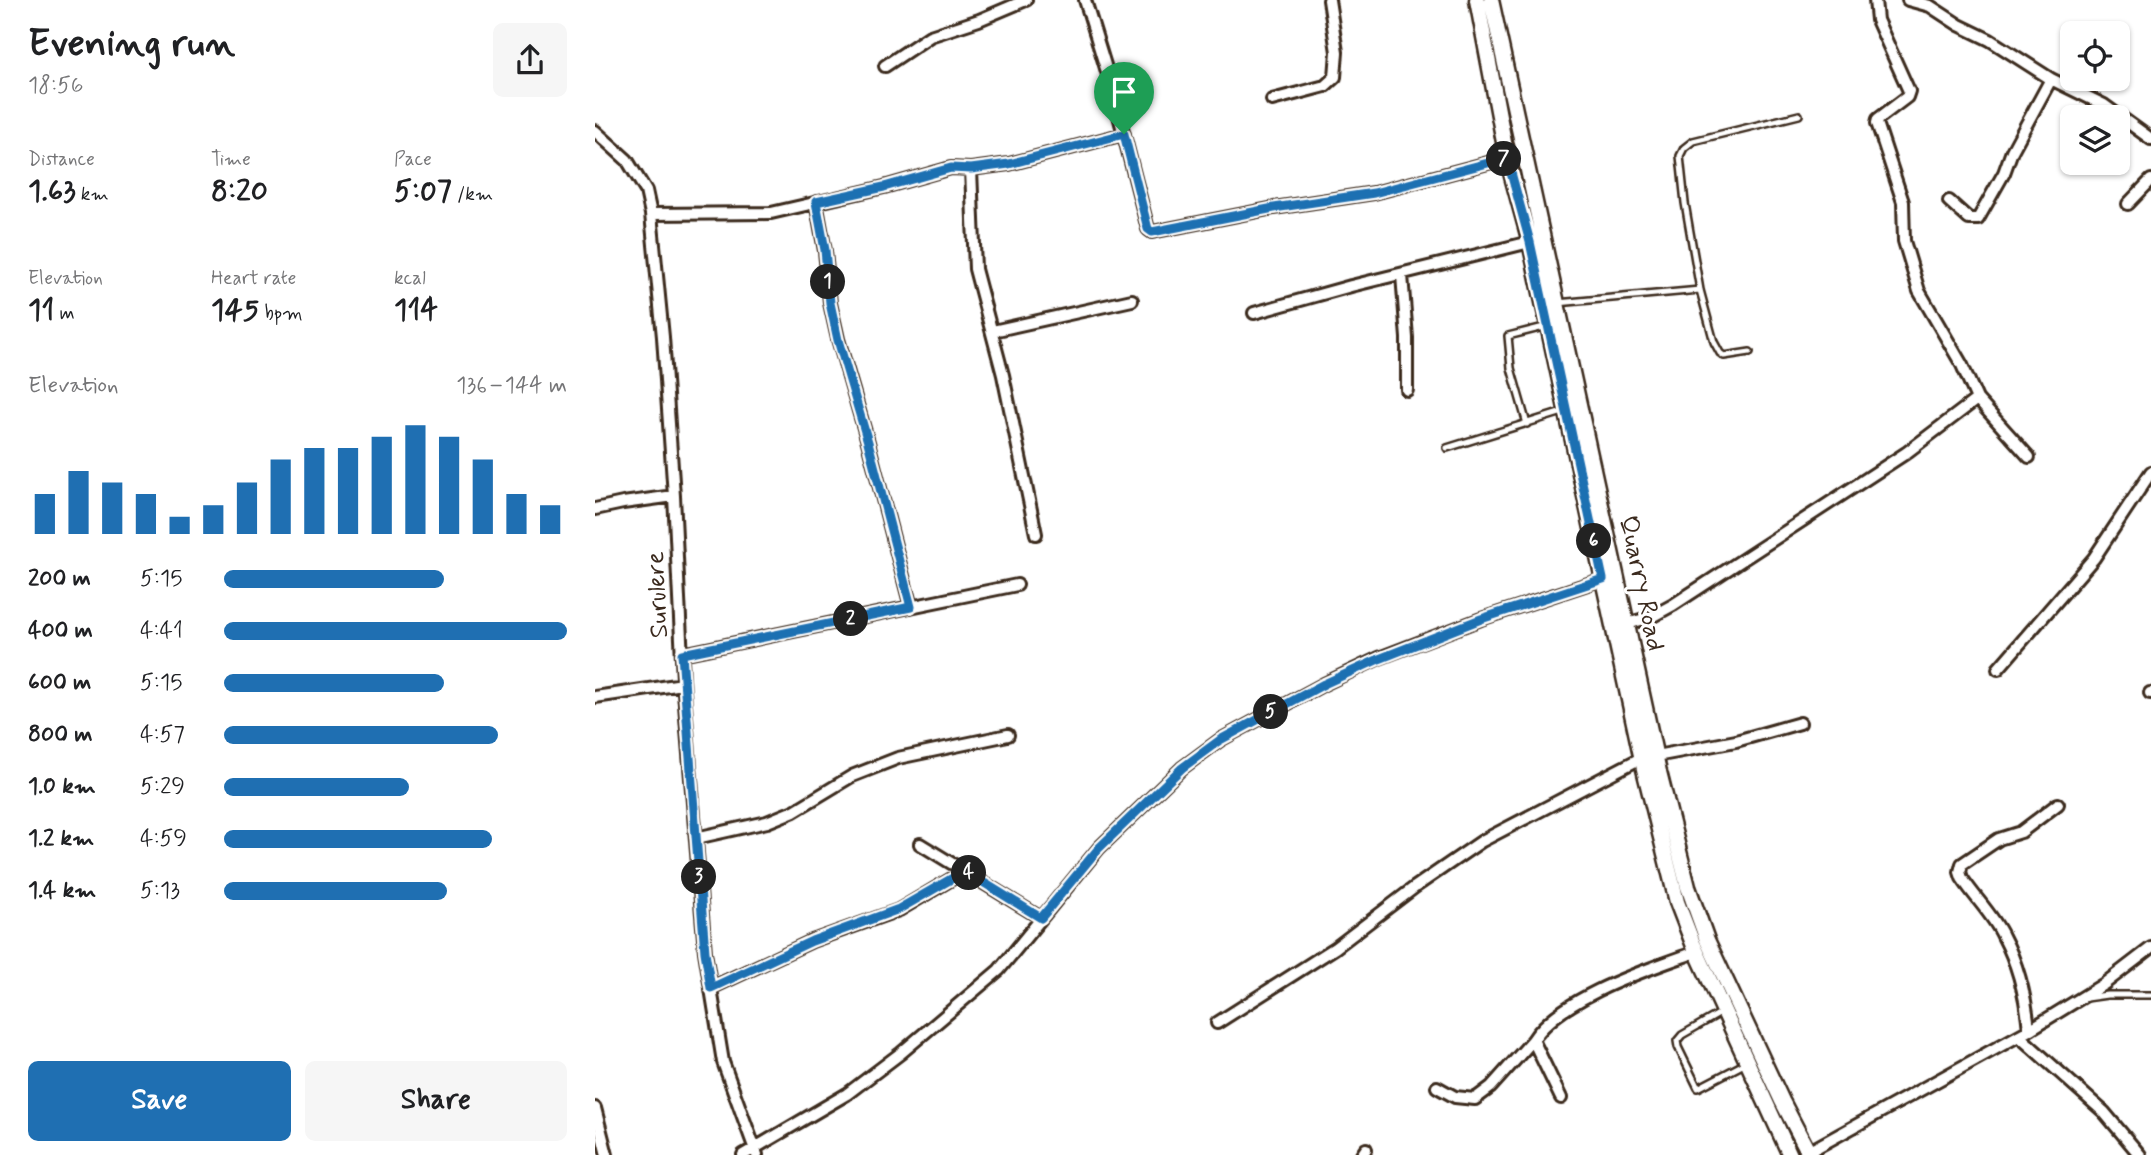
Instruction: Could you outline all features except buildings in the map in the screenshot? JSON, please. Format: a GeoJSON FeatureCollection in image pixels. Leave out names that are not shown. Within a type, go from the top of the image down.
{"type":"FeatureCollection","features":[{"type":"Feature","properties":{"kind":"main road","name":"Quarry Road"},"geometry":{"type":"LineString","coordinates":[[1477,0],[1507,158],[1530,242],[1603,579],[1649,757],[1699,918],[1770,1076],[1809,1154]]}},
{"type":"Feature","properties":{"kind":"main road","name":"Quarry Road"},"geometry":{"type":"LineString","coordinates":[[1491,0],[1627,624],[1677,902],[1696,951],[1790,1155]]}},
{"type":"Feature","properties":{"kind":"street"},"geometry":{"type":"LineString","coordinates":[[885,66],[930,36],[979,20],[1026,0]]}},
{"type":"Feature","properties":{"kind":"street"},"geometry":{"type":"LineString","coordinates":[[1085,0],[1112,88],[1148,229],[1152,232],[1274,208],[1374,193],[1507,158]]}},
{"type":"Feature","properties":{"kind":"street"},"geometry":{"type":"LineString","coordinates":[[1272,100],[1325,86],[1335,77],[1337,52],[1329,0]]}},
{"type":"Feature","properties":{"kind":"street"},"geometry":{"type":"LineString","coordinates":[[1875,0],[1877,20],[1909,91],[1907,97],[1878,119],[1877,123],[1903,202],[1904,241],[1919,291],[1962,365],[1977,399],[2029,457]]}},
{"type":"Feature","properties":{"kind":"street"},"geometry":{"type":"LineString","coordinates":[[1908,0],[1930,6],[2051,79],[2104,105],[2151,139]]}},
{"type":"Feature","properties":{"kind":"street"},"geometry":{"type":"LineString","coordinates":[[1949,201],[1969,219],[1978,219],[2004,173],[2011,151],[2051,79]]}},
{"type":"Feature","properties":{"kind":"street","name":"Surulere"},"geometry":{"type":"LineString","coordinates":[[595,131],[627,160],[646,191],[651,214],[663,337],[683,684],[705,952],[723,1062],[756,1152]]}},
{"type":"Feature","properties":{"kind":"street"},"geometry":{"type":"LineString","coordinates":[[651,214],[771,213],[884,187],[951,168],[971,169],[1009,164],[1124,134]]}},
{"type":"Feature","properties":{"kind":"street"},"geometry":{"type":"LineString","coordinates":[[971,169],[975,269],[993,331],[1036,534]]}},
{"type":"Feature","properties":{"kind":"street"},"geometry":{"type":"LineString","coordinates":[[2128,204],[2151,180]]}},
{"type":"Feature","properties":{"kind":"street"},"geometry":{"type":"LineString","coordinates":[[816,202],[838,340],[911,607]]}},
{"type":"Feature","properties":{"kind":"street"},"geometry":{"type":"LineString","coordinates":[[1254,313],[1530,242]]}},
{"type":"Feature","properties":{"kind":"street"},"geometry":{"type":"LineString","coordinates":[[1402,275],[1407,338],[1407,390]]}},
{"type":"Feature","properties":{"kind":"street"},"geometry":{"type":"LineString","coordinates":[[993,331],[1132,300]]}},
{"type":"Feature","properties":{"kind":"street"},"geometry":{"type":"LineString","coordinates":[[1627,624],[1651,617],[1673,605],[1906,453],[1977,399]]}},
{"type":"Feature","properties":{"kind":"street"},"geometry":{"type":"LineString","coordinates":[[1998,669],[2094,558],[2151,472]]}},
{"type":"Feature","properties":{"kind":"street"},"geometry":{"type":"LineString","coordinates":[[595,509],[674,496]]}},
{"type":"Feature","properties":{"kind":"street"},"geometry":{"type":"LineString","coordinates":[[743,1155],[756,1152],[847,1094],[901,1053],[999,970],[1099,848],[1182,768],[1220,740],[1324,684],[1379,659],[1481,619],[1603,579]]}},
{"type":"Feature","properties":{"kind":"street"},"geometry":{"type":"LineString","coordinates":[[682,654],[1017,584]]}},
{"type":"Feature","properties":{"kind":"street"},"geometry":{"type":"LineString","coordinates":[[595,697],[683,684]]}},
{"type":"Feature","properties":{"kind":"street"},"geometry":{"type":"LineString","coordinates":[[1217,1023],[1335,948],[1415,887],[1482,841],[1649,757],[1736,741],[1800,723]]}},
{"type":"Feature","properties":{"kind":"street"},"geometry":{"type":"LineString","coordinates":[[696,838],[794,811],[852,776],[898,758],[1009,735]]}},
{"type":"Feature","properties":{"kind":"street"},"geometry":{"type":"LineString","coordinates":[[2058,804],[2021,832],[1999,839],[1962,864],[1960,872],[2003,935],[2017,968],[2025,996],[2024,1033],[2104,1112],[2140,1155]]}},
{"type":"Feature","properties":{"kind":"street"},"geometry":{"type":"LineString","coordinates":[[921,844],[1041,918]]}},
{"type":"Feature","properties":{"kind":"street"},"geometry":{"type":"LineString","coordinates":[[711,988],[812,941],[899,909],[965,871]]}},
{"type":"Feature","properties":{"kind":"street"},"geometry":{"type":"LineString","coordinates":[[1809,1154],[2024,1033],[2104,984],[2151,948]]}},
{"type":"Feature","properties":{"kind":"street"},"geometry":{"type":"LineString","coordinates":[[1437,1087],[1455,1097],[1475,1098],[1490,1087],[1533,1041],[1539,1030],[1563,1011],[1626,977],[1696,951]]}},
{"type":"Feature","properties":{"kind":"street"},"geometry":{"type":"LineString","coordinates":[[1533,1041],[1561,1098]]}},
{"type":"Feature","properties":{"kind":"street"},"geometry":{"type":"LineString","coordinates":[[595,1108],[607,1155]]}},
{"type":"Feature","properties":{"kind":"lane"},"geometry":{"type":"LineString","coordinates":[[1749,352],[1724,356],[1714,342],[1700,290],[1680,156],[1684,148],[1693,141],[1799,115]]}},
{"type":"Feature","properties":{"kind":"lane"},"geometry":{"type":"LineString","coordinates":[[1557,303],[1700,290]]}},
{"type":"Feature","properties":{"kind":"lane"},"geometry":{"type":"LineString","coordinates":[[1527,424],[1511,368],[1508,336],[1548,326]]}},
{"type":"Feature","properties":{"kind":"lane"},"geometry":{"type":"LineString","coordinates":[[1447,448],[1566,411]]}},
{"type":"Feature","properties":{"kind":"lane"},"geometry":{"type":"LineString","coordinates":[[2079,999],[2108,995],[2151,995]]}},
{"type":"Feature","properties":{"kind":"lane"},"geometry":{"type":"LineString","coordinates":[[1724,1012],[1682,1035],[1677,1041],[1678,1047],[1698,1088],[1747,1063]]}},
{"type":"Feature","properties":{"kind":"route"},"geometry":{"type":"LineString","coordinates":[[1124,134],[1148,229],[1152,232],[1274,208],[1374,193],[1507,158],[1530,242],[1603,579],[1481,619],[1379,659],[1324,684],[1220,740],[1182,768],[1099,848],[1041,918],[965,871],[899,909],[812,941],[711,988],[705,952],[682,654],[911,607],[838,340],[816,202],[951,168],[971,169],[1009,164],[1124,134]]}}]}
